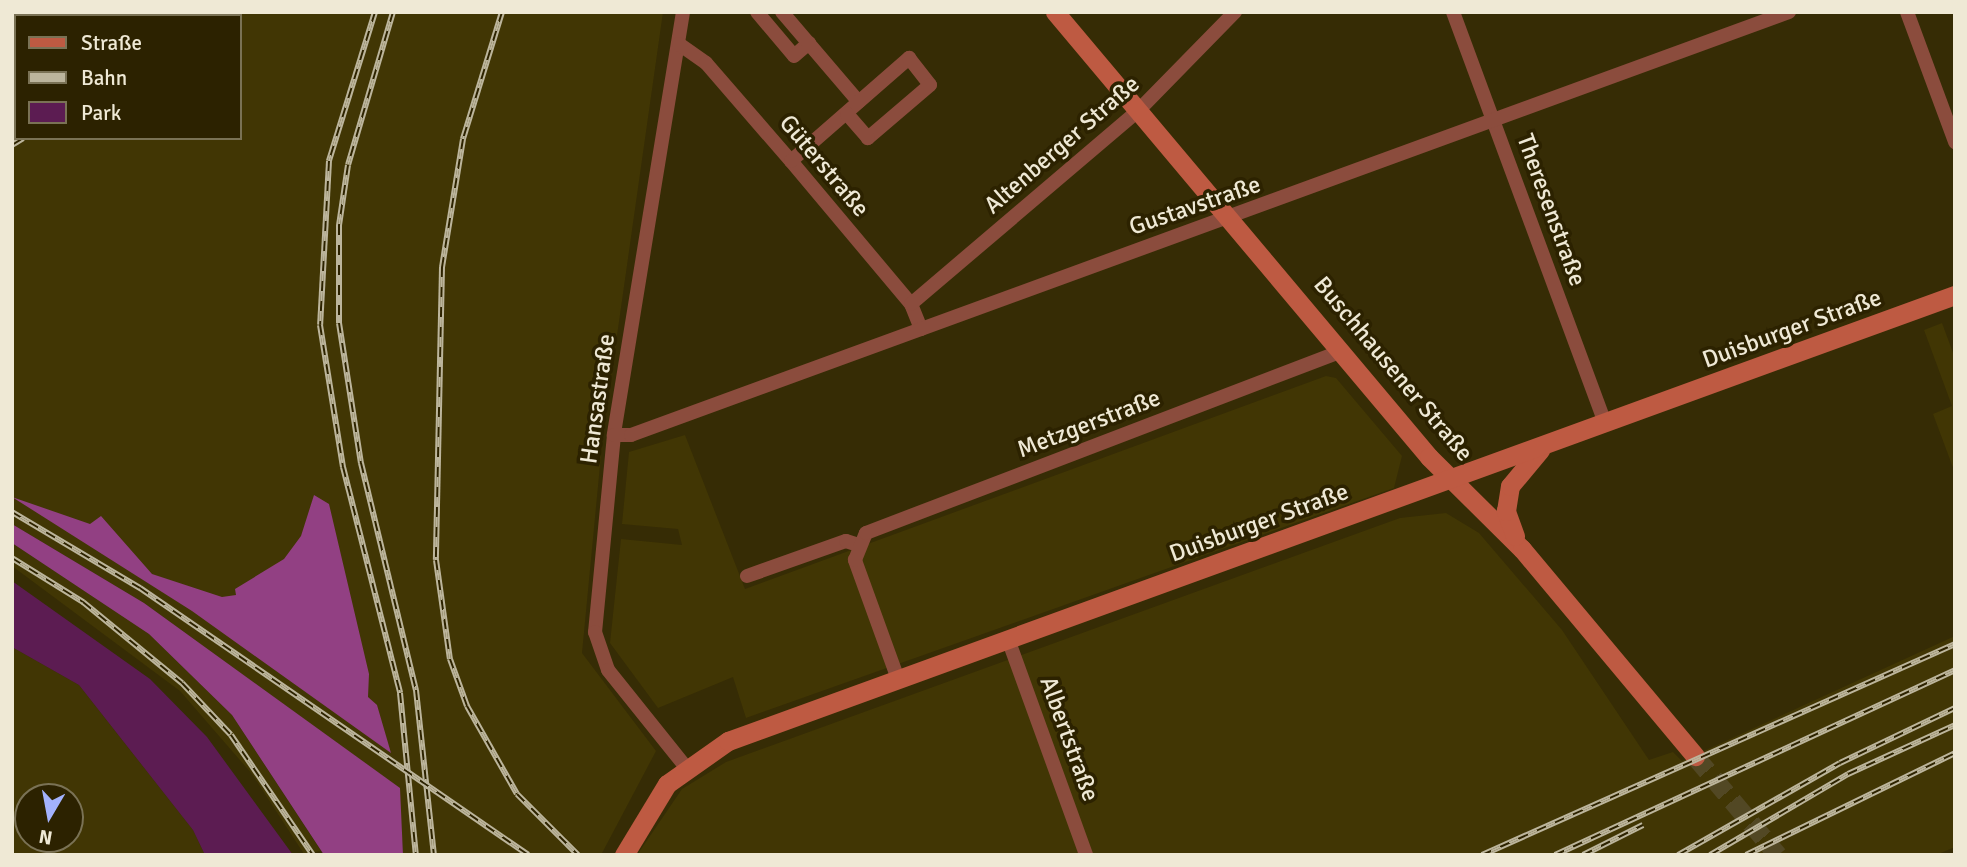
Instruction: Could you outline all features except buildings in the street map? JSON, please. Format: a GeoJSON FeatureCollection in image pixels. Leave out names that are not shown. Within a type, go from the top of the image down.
{"type":"FeatureCollection","features":[{"type":"Feature","properties":{"kind":"main road","name":"Buschhausener Straße"},"geometry":{"type":"LineString","coordinates":[[1055,12],[1342,351],[1454,479],[1522,549],[1695,756]]}},
{"type":"Feature","properties":{"kind":"main road","name":"Duisburger Straße"},"geometry":{"type":"LineString","coordinates":[[624,855],[652,801],[685,766],[738,737],[1955,295]]}},
{"type":"Feature","properties":{"kind":"main road"},"geometry":{"type":"LineString","coordinates":[[1522,549],[1507,516],[1508,494],[1519,470],[1546,445]]}},
{"type":"Feature","properties":{"kind":"street","name":"Hansastraße"},"geometry":{"type":"LineString","coordinates":[[683,12],[614,435],[596,645],[608,670],[685,766]]}},
{"type":"Feature","properties":{"kind":"street"},"geometry":{"type":"LineString","coordinates":[[757,12],[794,55],[809,43]]}},
{"type":"Feature","properties":{"kind":"street"},"geometry":{"type":"LineString","coordinates":[[782,12],[859,102]]}},
{"type":"Feature","properties":{"kind":"street","name":"Altenberger Straße"},"geometry":{"type":"LineString","coordinates":[[911,304],[1138,111],[1235,12]]}},
{"type":"Feature","properties":{"kind":"street","name":"Theresenstraße"},"geometry":{"type":"LineString","coordinates":[[1453,12],[1605,423]]}},
{"type":"Feature","properties":{"kind":"street","name":"Gustavstraße"},"geometry":{"type":"LineString","coordinates":[[614,435],[631,435],[1789,12]]}},
{"type":"Feature","properties":{"kind":"street"},"geometry":{"type":"LineString","coordinates":[[1907,12],[1955,142]]}},
{"type":"Feature","properties":{"kind":"street","name":"Güterstraße"},"geometry":{"type":"LineString","coordinates":[[679,44],[706,63],[791,161],[911,304],[921,329]]}},
{"type":"Feature","properties":{"kind":"street"},"geometry":{"type":"LineString","coordinates":[[791,161],[909,58],[930,85],[868,138],[847,114]]}},
{"type":"Feature","properties":{"kind":"street","name":"Metzgerstraße"},"geometry":{"type":"LineString","coordinates":[[858,545],[872,530],[1342,351]]}},
{"type":"Feature","properties":{"kind":"street"},"geometry":{"type":"LineString","coordinates":[[747,576],[846,541],[858,545],[857,566],[898,679]]}},
{"type":"Feature","properties":{"kind":"street","name":"Albertstraße"},"geometry":{"type":"LineString","coordinates":[[1008,639],[1086,855]]}},
{"type":"Feature","properties":{"kind":"shaded area"},"geometry":{"type":"Polygon","coordinates":[[[663,12],[603,434],[582,653],[656,751],[601,855],[403,855],[399,788],[144,603],[12,524],[12,82],[14,140],[242,140],[242,14],[124,14],[663,12]]]}},
{"type":"Feature","properties":{"kind":"shaded area"},"geometry":{"type":"Polygon","coordinates":[[[1942,323],[1955,358],[1955,473],[1933,414],[1952,406],[1924,330],[1942,323]]]}},
{"type":"Feature","properties":{"kind":"shaded area"},"geometry":{"type":"Polygon","coordinates":[[[1326,376],[1336,378],[1402,456],[1394,488],[746,718],[733,677],[658,708],[610,643],[621,539],[682,545],[678,529],[622,524],[629,452],[685,435],[745,589],[1326,376]]]}},
{"type":"Feature","properties":{"kind":"shaded area"},"geometry":{"type":"Polygon","coordinates":[[[314,495],[329,504],[369,674],[368,697],[377,705],[391,753],[192,611],[12,497],[90,524],[101,516],[152,574],[222,597],[236,595],[235,589],[284,559],[301,536],[314,495]]]}},
{"type":"Feature","properties":{"kind":"shaded area"},"geometry":{"type":"Polygon","coordinates":[[[1446,513],[1479,533],[1562,630],[1649,760],[1673,752],[1682,761],[1955,636],[1955,847],[1936,855],[637,855],[682,789],[726,762],[1400,518],[1446,513]]]}},
{"type":"Feature","properties":{"kind":"shaded area"},"geometry":{"type":"Polygon","coordinates":[[[12,524],[144,603],[400,788],[403,855],[324,855],[232,715],[149,634],[12,543],[12,524]]]}},
{"type":"Feature","properties":{"kind":"shaded area"},"geometry":{"type":"Polygon","coordinates":[[[12,543],[149,634],[232,715],[321,851],[304,854],[252,774],[180,691],[12,566],[12,543]]]}},
{"type":"Feature","properties":{"kind":"shaded area"},"geometry":{"type":"Polygon","coordinates":[[[12,647],[79,685],[193,830],[205,855],[12,855],[12,647]]]}},
{"type":"Feature","properties":{"kind":"green space"},"geometry":{"type":"Polygon","coordinates":[[[12,581],[150,679],[207,737],[293,855],[205,855],[193,830],[79,685],[12,647],[12,581]]]}},
{"type":"Feature","properties":{"kind":"tunnel"},"geometry":{"type":"LineString","coordinates":[[1695,756],[1778,855]]}},
{"type":"Feature","properties":{"kind":"railway"},"geometry":{"type":"LineString","coordinates":[[375,12],[329,161],[320,325],[343,467],[400,693],[416,855]]}},
{"type":"Feature","properties":{"kind":"railway"},"geometry":{"type":"LineString","coordinates":[[393,12],[348,165],[339,225],[339,323],[361,463],[416,690],[434,855]]}},
{"type":"Feature","properties":{"kind":"railway"},"geometry":{"type":"LineString","coordinates":[[502,12],[463,139],[442,267],[436,560],[450,659],[467,706],[517,794],[578,855]]}},
{"type":"Feature","properties":{"kind":"railway"},"geometry":{"type":"LineString","coordinates":[[12,145],[20,140]]}},
{"type":"Feature","properties":{"kind":"railway"},"geometry":{"type":"LineString","coordinates":[[12,512],[140,588],[528,855]]}},
{"type":"Feature","properties":{"kind":"railway"},"geometry":{"type":"LineString","coordinates":[[12,558],[83,602],[182,683],[231,735],[313,855]]}},
{"type":"Feature","properties":{"kind":"railway"},"geometry":{"type":"LineString","coordinates":[[1482,855],[1955,644]]}},
{"type":"Feature","properties":{"kind":"railway"},"geometry":{"type":"LineString","coordinates":[[1555,855],[1955,670]]}},
{"type":"Feature","properties":{"kind":"railway"},"geometry":{"type":"LineString","coordinates":[[1678,855],[1840,763],[1955,708]]}},
{"type":"Feature","properties":{"kind":"railway"},"geometry":{"type":"LineString","coordinates":[[1710,855],[1848,774],[1955,725]]}},
{"type":"Feature","properties":{"kind":"railway"},"geometry":{"type":"LineString","coordinates":[[1746,855],[1955,753]]}},
{"type":"Feature","properties":{"kind":"railway"},"geometry":{"type":"LineString","coordinates":[[1583,855],[1643,825]]}}]}
